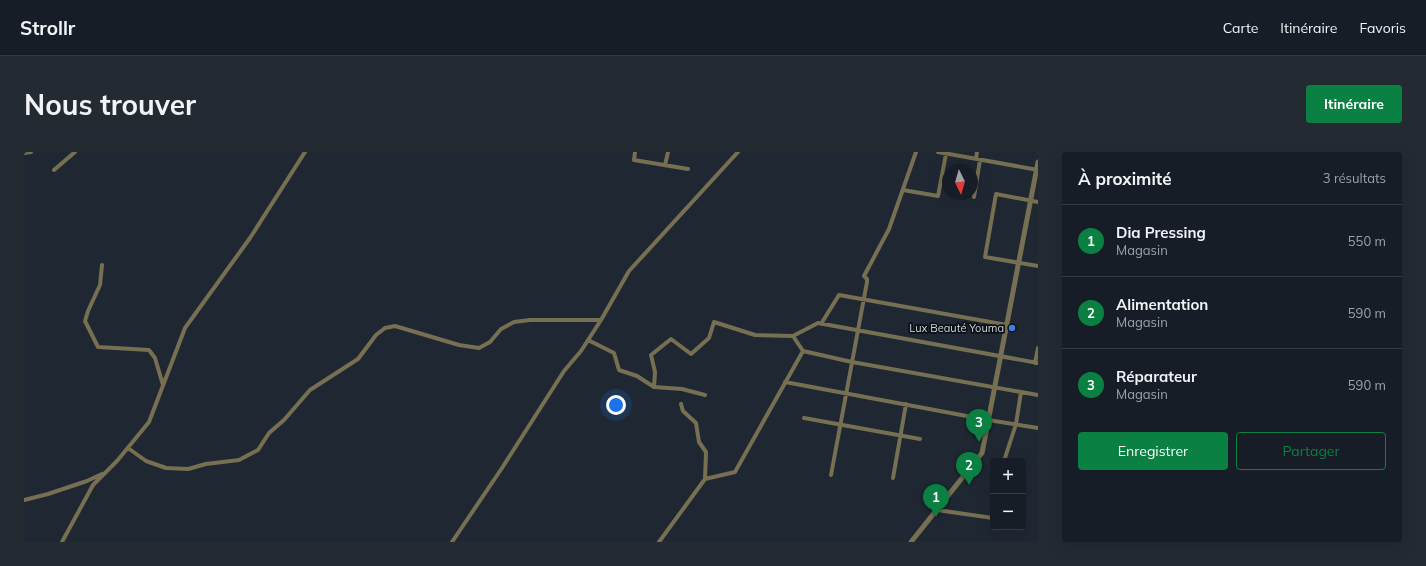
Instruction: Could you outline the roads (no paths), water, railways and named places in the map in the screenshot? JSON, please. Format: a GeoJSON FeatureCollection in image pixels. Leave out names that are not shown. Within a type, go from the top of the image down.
{"type":"FeatureCollection","features":[{"type":"Feature","properties":{"kind":"street"},"geometry":{"type":"LineString","coordinates":[[24,153],[31,152]]}},
{"type":"Feature","properties":{"kind":"street"},"geometry":{"type":"LineString","coordinates":[[54,170],[75,152]]}},
{"type":"Feature","properties":{"kind":"street"},"geometry":{"type":"LineString","coordinates":[[62,542],[93,486],[117,461],[149,422],[185,328],[250,238],[305,152]]}},
{"type":"Feature","properties":{"kind":"street"},"geometry":{"type":"LineString","coordinates":[[635,152],[634,160],[688,170]]}},
{"type":"Feature","properties":{"kind":"street"},"geometry":{"type":"LineString","coordinates":[[666,165],[668,152]]}},
{"type":"Feature","properties":{"kind":"street"},"geometry":{"type":"LineString","coordinates":[[452,542],[564,372],[581,351],[602,320],[629,271],[738,152]]}},
{"type":"Feature","properties":{"kind":"street"},"geometry":{"type":"LineString","coordinates":[[831,475],[867,282],[867,279],[864,276],[889,229],[916,152]]}},
{"type":"Feature","properties":{"kind":"street"},"geometry":{"type":"LineString","coordinates":[[938,152],[1037,170]]}},
{"type":"Feature","properties":{"kind":"street"},"geometry":{"type":"LineString","coordinates":[[977,152],[977,164]]}},
{"type":"Feature","properties":{"kind":"street"},"geometry":{"type":"LineString","coordinates":[[902,190],[938,196],[946,154]]}},
{"type":"Feature","properties":{"kind":"street"},"geometry":{"type":"LineString","coordinates":[[910,542],[982,453],[1038,162]]}},
{"type":"Feature","properties":{"kind":"street"},"geometry":{"type":"LineString","coordinates":[[1038,202],[996,194],[985,257],[1038,266]]}},
{"type":"Feature","properties":{"kind":"street"},"geometry":{"type":"LineString","coordinates":[[102,265],[100,285],[85,321],[98,347],[123,347],[149,350],[155,358],[163,385]]}},
{"type":"Feature","properties":{"kind":"street"},"geometry":{"type":"LineString","coordinates":[[821,324],[839,295],[1007,325]]}},
{"type":"Feature","properties":{"kind":"street"},"geometry":{"type":"LineString","coordinates":[[128,448],[146,461],[166,468],[188,469],[206,464],[239,460],[258,450],[269,433],[284,420],[310,390],[358,359],[376,335],[385,328],[395,326],[459,345],[479,348],[490,342],[501,329],[514,322],[530,320],[602,320]]}},
{"type":"Feature","properties":{"kind":"street"},"geometry":{"type":"LineString","coordinates":[[654,387],[655,372],[651,355],[671,339],[691,354],[709,338],[714,322],[755,335],[793,336],[818,323],[1037,363],[1038,348]]}},
{"type":"Feature","properties":{"kind":"street"},"geometry":{"type":"LineString","coordinates":[[793,336],[803,351],[852,362],[1038,395]]}},
{"type":"Feature","properties":{"kind":"street"},"geometry":{"type":"LineString","coordinates":[[588,340],[614,353],[619,370],[637,376],[654,387],[682,390],[705,395]]}},
{"type":"Feature","properties":{"kind":"street"},"geometry":{"type":"LineString","coordinates":[[705,479],[735,472],[803,351]]}},
{"type":"Feature","properties":{"kind":"street"},"geometry":{"type":"LineString","coordinates":[[785,382],[1038,428]]}},
{"type":"Feature","properties":{"kind":"street"},"geometry":{"type":"LineString","coordinates":[[1005,458],[1016,424],[1022,392]]}},
{"type":"Feature","properties":{"kind":"street"},"geometry":{"type":"LineString","coordinates":[[659,542],[705,479],[706,452],[699,442],[696,423],[683,411],[681,404]]}},
{"type":"Feature","properties":{"kind":"street"},"geometry":{"type":"LineString","coordinates":[[893,478],[906,404]]}},
{"type":"Feature","properties":{"kind":"street"},"geometry":{"type":"LineString","coordinates":[[804,418],[920,439]]}},
{"type":"Feature","properties":{"kind":"street"},"geometry":{"type":"LineString","coordinates":[[24,500],[87,481],[104,473]]}},
{"type":"Feature","properties":{"kind":"street"},"geometry":{"type":"LineString","coordinates":[[937,510],[990,518]]}},
{"type":"Feature","properties":{"kind":"place","name":"Lux Beauté Youma"},"geometry":{"type":"Point","coordinates":[1012,328]}},
{"type":"Feature","properties":{"kind":"place","name":"Réparateur"},"geometry":{"type":"Point","coordinates":[979,442]}},
{"type":"Feature","properties":{"kind":"place","name":"Alimentation"},"geometry":{"type":"Point","coordinates":[969,485]}},
{"type":"Feature","properties":{"kind":"place","name":"Dia Pressing"},"geometry":{"type":"Point","coordinates":[936,517]}}]}
